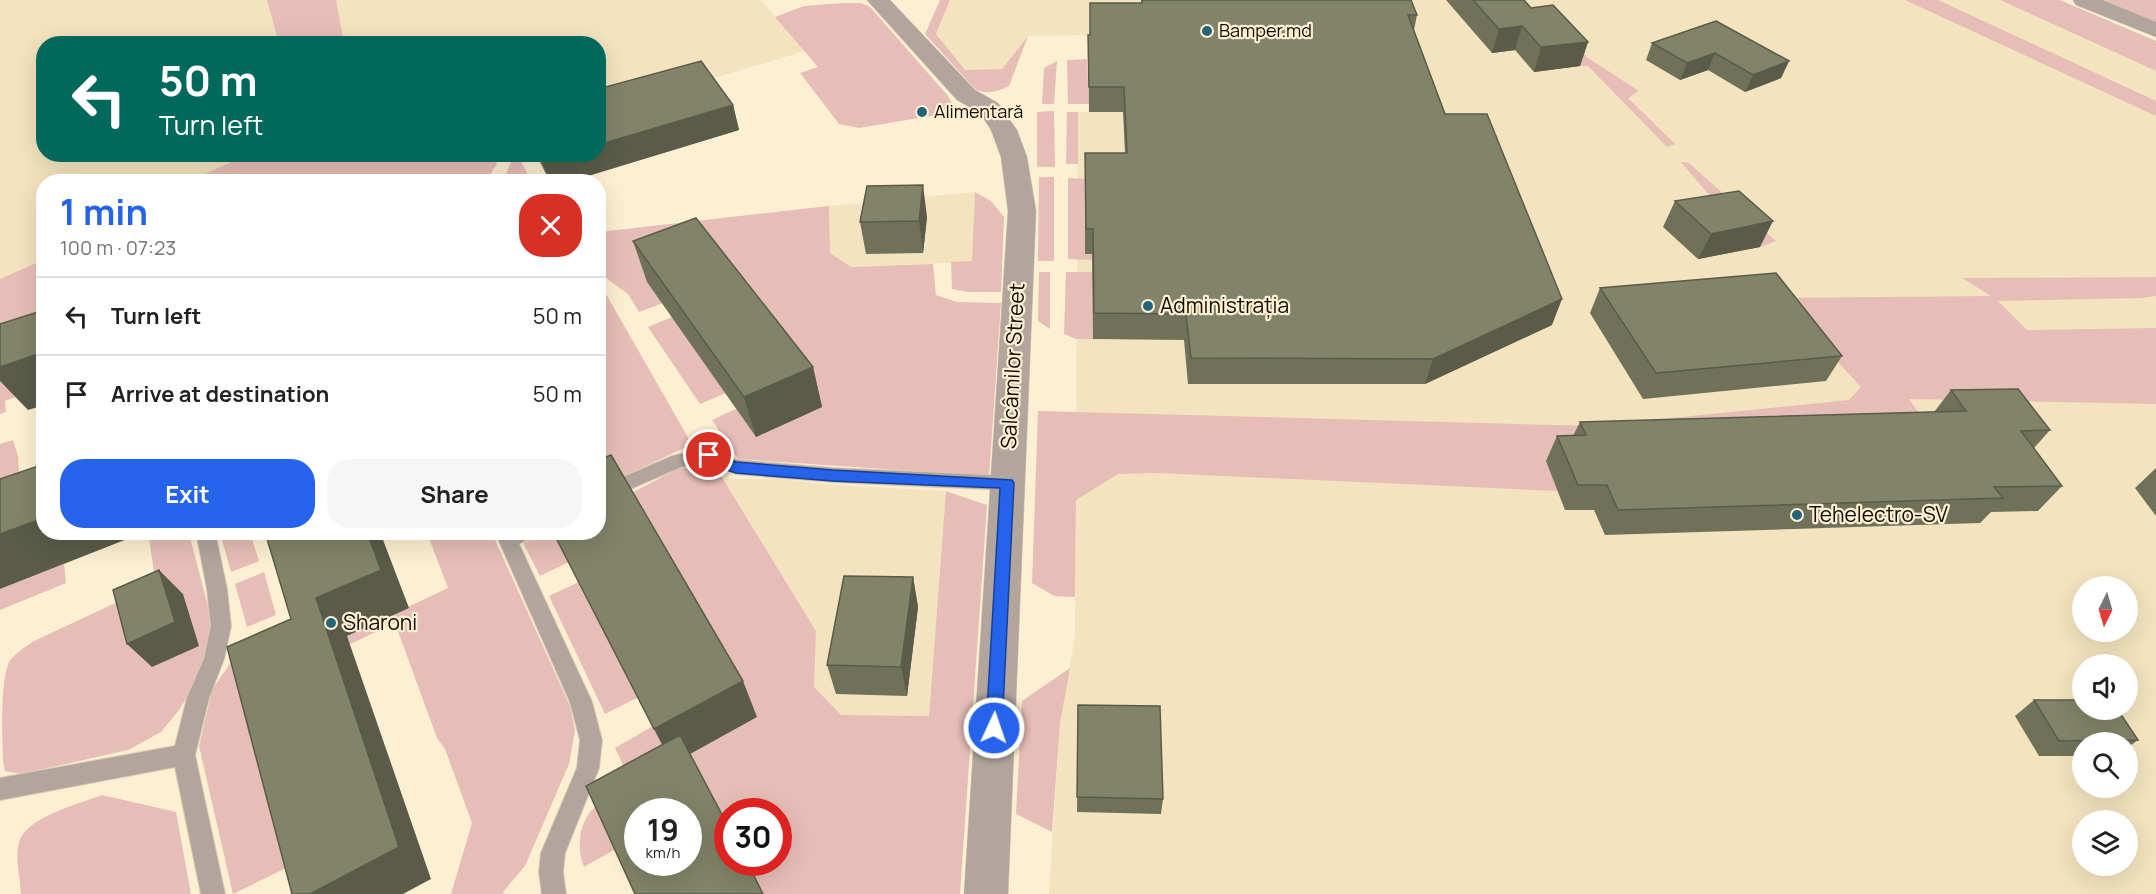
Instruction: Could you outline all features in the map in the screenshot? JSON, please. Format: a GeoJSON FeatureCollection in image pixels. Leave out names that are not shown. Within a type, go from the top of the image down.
{"type":"FeatureCollection","features":[{"type":"Feature","properties":{"kind":"street","name":"Salcâmilor Street"},"geometry":{"type":"LineString","coordinates":[[878,0],[966,95],[989,108],[1004,130],[1014,157],[1022,211],[986,894]]}},
{"type":"Feature","properties":{"kind":"street"},"geometry":{"type":"LineString","coordinates":[[2084,0],[2156,30]]}},
{"type":"Feature","properties":{"kind":"lane"},"geometry":{"type":"LineString","coordinates":[[606,492],[678,461],[709,455],[720,462],[736,467],[833,476],[1007,483]]}},
{"type":"Feature","properties":{"kind":"lane"},"geometry":{"type":"LineString","coordinates":[[207,540],[222,626],[214,659],[198,698],[184,755],[213,894]]}},
{"type":"Feature","properties":{"kind":"lane"},"geometry":{"type":"LineString","coordinates":[[514,540],[581,702],[591,740],[588,768],[553,853],[551,872],[554,894]]}},
{"type":"Feature","properties":{"kind":"lane"},"geometry":{"type":"LineString","coordinates":[[0,789],[184,755]]}},
{"type":"Feature","properties":{"kind":"shaded area"},"geometry":{"type":"Polygon","coordinates":[[[0,0],[761,0],[805,51],[606,110],[606,36],[36,36],[36,162],[362,162],[364,174],[36,174],[36,335],[0,350],[0,0]]]}},
{"type":"Feature","properties":{"kind":"shaded area"},"geometry":{"type":"Polygon","coordinates":[[[267,0],[336,0],[343,36],[277,36],[267,0]]]}},
{"type":"Feature","properties":{"kind":"shaded area"},"geometry":{"type":"Polygon","coordinates":[[[940,0],[950,0],[936,34],[965,70],[1002,69],[1028,36],[1009,86],[992,92],[975,89],[925,34],[940,0]]]}},
{"type":"Feature","properties":{"kind":"shaded area"},"geometry":{"type":"Polygon","coordinates":[[[950,0],[2000,0],[2156,71],[2156,894],[1049,894],[1060,723],[1075,636],[1078,112],[1145,112],[1140,59],[1087,59],[1090,35],[1028,36],[1002,69],[965,70],[936,34],[950,0]]]}},
{"type":"Feature","properties":{"kind":"shaded area"},"geometry":{"type":"Polygon","coordinates":[[[1496,0],[1560,31],[1588,58],[1639,91],[1628,98],[1675,144],[1667,147],[1588,66],[1580,66],[1524,32],[1496,0]]]}},
{"type":"Feature","properties":{"kind":"shaded area"},"geometry":{"type":"Polygon","coordinates":[[[1905,0],[1938,0],[2156,101],[2156,116],[1905,0]]]}},
{"type":"Feature","properties":{"kind":"shaded area"},"geometry":{"type":"Polygon","coordinates":[[[2000,0],[2060,0],[2156,41],[2156,71],[2000,0]]]}},
{"type":"Feature","properties":{"kind":"shaded area"},"geometry":{"type":"Polygon","coordinates":[[[2104,0],[2156,0],[2156,22],[2104,0]]]}},
{"type":"Feature","properties":{"kind":"shaded area"},"geometry":{"type":"Polygon","coordinates":[[[861,3],[870,7],[948,96],[953,105],[937,115],[859,128],[839,124],[800,73],[818,67],[775,17],[804,6],[861,3]]]}},
{"type":"Feature","properties":{"kind":"shaded area"},"geometry":{"type":"Polygon","coordinates":[[[1087,59],[1089,104],[1068,104],[1067,60],[1087,59]]]}},
{"type":"Feature","properties":{"kind":"shaded area"},"geometry":{"type":"Polygon","coordinates":[[[1057,61],[1054,104],[1042,104],[1044,68],[1057,61]]]}},
{"type":"Feature","properties":{"kind":"shaded area"},"geometry":{"type":"Polygon","coordinates":[[[1054,111],[1055,167],[1037,167],[1037,112],[1054,111]]]}},
{"type":"Feature","properties":{"kind":"shaded area"},"geometry":{"type":"Polygon","coordinates":[[[1067,112],[1078,112],[1078,164],[1066,164],[1067,112]]]}},
{"type":"Feature","properties":{"kind":"shaded area"},"geometry":{"type":"Polygon","coordinates":[[[231,162],[496,162],[497,164],[491,174],[205,174],[231,162]]]}},
{"type":"Feature","properties":{"kind":"shaded area"},"geometry":{"type":"Polygon","coordinates":[[[511,162],[522,162],[528,174],[506,174],[511,162]]]}},
{"type":"Feature","properties":{"kind":"shaded area"},"geometry":{"type":"Polygon","coordinates":[[[1681,162],[1689,163],[1776,241],[1760,247],[1727,216],[1681,162]]]}},
{"type":"Feature","properties":{"kind":"shaded area"},"geometry":{"type":"Polygon","coordinates":[[[1039,177],[1054,177],[1054,261],[1038,261],[1039,177]]]}},
{"type":"Feature","properties":{"kind":"shaded area"},"geometry":{"type":"Polygon","coordinates":[[[1068,178],[1085,179],[1085,254],[1092,254],[1092,260],[1068,259],[1068,178]]]}},
{"type":"Feature","properties":{"kind":"shaded area"},"geometry":{"type":"Polygon","coordinates":[[[975,192],[972,262],[851,267],[830,253],[829,206],[975,192]]]}},
{"type":"Feature","properties":{"kind":"shaded area"},"geometry":{"type":"Polygon","coordinates":[[[975,192],[991,201],[1004,217],[1001,292],[968,292],[952,289],[951,262],[972,261],[975,192]]]}},
{"type":"Feature","properties":{"kind":"shaded area"},"geometry":{"type":"Polygon","coordinates":[[[829,206],[830,253],[851,267],[933,264],[936,295],[957,302],[1001,303],[989,476],[738,459],[712,420],[736,409],[756,437],[822,407],[663,303],[639,312],[628,294],[606,278],[606,231],[829,206]]]}},
{"type":"Feature","properties":{"kind":"shaded area"},"geometry":{"type":"Polygon","coordinates":[[[36,263],[36,375],[26,393],[5,401],[6,412],[0,414],[0,279],[36,263]]]}},
{"type":"Feature","properties":{"kind":"shaded area"},"geometry":{"type":"Polygon","coordinates":[[[1039,272],[1050,272],[1050,329],[1038,321],[1039,272]]]}},
{"type":"Feature","properties":{"kind":"shaded area"},"geometry":{"type":"Polygon","coordinates":[[[1066,272],[1093,272],[1093,339],[1076,339],[1064,334],[1066,272]]]}},
{"type":"Feature","properties":{"kind":"shaded area"},"geometry":{"type":"Polygon","coordinates":[[[2156,277],[2156,296],[1998,301],[2027,330],[2156,328],[2156,404],[1909,399],[1936,437],[1558,491],[1157,473],[1118,474],[1076,500],[1075,597],[1054,596],[1032,583],[1038,411],[1592,426],[1849,400],[1861,387],[1778,298],[1991,296],[1962,278],[2156,277]]]}},
{"type":"Feature","properties":{"kind":"shaded area"},"geometry":{"type":"Polygon","coordinates":[[[606,294],[690,441],[686,447],[606,485],[606,294]]]}},
{"type":"Feature","properties":{"kind":"shaded area"},"geometry":{"type":"Polygon","coordinates":[[[672,317],[726,393],[700,404],[648,327],[672,317]]]}},
{"type":"Feature","properties":{"kind":"shaded area"},"geometry":{"type":"Polygon","coordinates":[[[13,440],[18,456],[19,475],[36,469],[36,478],[0,534],[0,444],[13,440]]]}},
{"type":"Feature","properties":{"kind":"shaded area"},"geometry":{"type":"Polygon","coordinates":[[[701,466],[715,470],[723,479],[816,631],[814,687],[841,715],[929,716],[946,491],[987,505],[960,894],[762,894],[753,876],[792,876],[792,798],[714,798],[714,802],[697,770],[647,798],[624,798],[624,811],[609,819],[621,846],[584,867],[580,853],[580,838],[587,817],[599,805],[633,786],[615,748],[653,726],[628,495],[677,469],[701,466]]]}},
{"type":"Feature","properties":{"kind":"shaded area"},"geometry":{"type":"Polygon","coordinates":[[[723,479],[778,479],[834,485],[946,491],[929,716],[840,715],[814,688],[816,631],[723,479]]]}},
{"type":"Feature","properties":{"kind":"shaded area"},"geometry":{"type":"Polygon","coordinates":[[[149,540],[191,540],[213,626],[200,677],[179,710],[161,732],[128,750],[21,774],[5,771],[2,710],[4,683],[9,662],[34,641],[156,584],[149,540]]]}},
{"type":"Feature","properties":{"kind":"shaded area"},"geometry":{"type":"Polygon","coordinates":[[[222,540],[252,540],[259,561],[231,572],[222,540]]]}},
{"type":"Feature","properties":{"kind":"shaded area"},"geometry":{"type":"Polygon","coordinates":[[[430,540],[495,540],[570,706],[575,730],[569,764],[525,866],[503,892],[504,894],[451,894],[472,823],[445,749],[437,738],[395,623],[325,656],[321,648],[448,588],[430,540]]]}},
{"type":"Feature","properties":{"kind":"shaded area"},"geometry":{"type":"Polygon","coordinates":[[[530,540],[558,540],[569,562],[540,576],[523,543],[530,540]]]}},
{"type":"Feature","properties":{"kind":"shaded area"},"geometry":{"type":"Polygon","coordinates":[[[64,564],[66,583],[0,610],[0,589],[64,564]]]}},
{"type":"Feature","properties":{"kind":"shaded area"},"geometry":{"type":"Polygon","coordinates":[[[264,572],[276,615],[247,627],[235,584],[264,572]]]}},
{"type":"Feature","properties":{"kind":"shaded area"},"geometry":{"type":"Polygon","coordinates":[[[579,582],[639,697],[605,714],[549,596],[579,582]]]}},
{"type":"Feature","properties":{"kind":"shaded area"},"geometry":{"type":"Polygon","coordinates":[[[244,643],[294,864],[233,894],[199,746],[212,690],[244,643]]]}},
{"type":"Feature","properties":{"kind":"shaded area"},"geometry":{"type":"Polygon","coordinates":[[[1070,668],[1060,723],[1052,832],[1016,814],[1022,701],[1070,668]]]}},
{"type":"Feature","properties":{"kind":"shaded area"},"geometry":{"type":"Polygon","coordinates":[[[102,795],[176,812],[191,894],[21,894],[17,855],[19,842],[24,833],[32,825],[54,813],[102,795]]]}},
{"type":"Feature","properties":{"kind":"building"},"geometry":{"type":"Polygon","coordinates":[[[1142,0],[1411,0],[1417,15],[1408,15],[1445,114],[1487,114],[1562,299],[1433,359],[1191,358],[1186,314],[1094,313],[1093,229],[1086,229],[1085,153],[1127,153],[1124,87],[1089,87],[1090,3],[1142,3],[1142,0]]]}},
{"type":"Feature","properties":{"kind":"building"},"geometry":{"type":"Polygon","coordinates":[[[1473,0],[1524,0],[1531,8],[1553,5],[1588,42],[1541,47],[1522,26],[1499,29],[1473,0]]]}},
{"type":"Feature","properties":{"kind":"building"},"geometry":{"type":"Polygon","coordinates":[[[1716,21],[1789,61],[1753,75],[1715,53],[1687,63],[1652,43],[1716,21]]]}},
{"type":"Feature","properties":{"kind":"building"},"geometry":{"type":"Polygon","coordinates":[[[701,61],[733,105],[606,143],[606,87],[701,61]]]}},
{"type":"Feature","properties":{"kind":"building"},"geometry":{"type":"Polygon","coordinates":[[[923,185],[919,221],[860,222],[867,186],[923,185]]]}},
{"type":"Feature","properties":{"kind":"building"},"geometry":{"type":"Polygon","coordinates":[[[1739,191],[1773,221],[1711,234],[1675,201],[1739,191]]]}},
{"type":"Feature","properties":{"kind":"building"},"geometry":{"type":"Polygon","coordinates":[[[696,218],[813,367],[744,397],[633,241],[696,218]]]}},
{"type":"Feature","properties":{"kind":"building"},"geometry":{"type":"Polygon","coordinates":[[[1776,273],[1842,356],[1656,373],[1600,288],[1776,273]]]}},
{"type":"Feature","properties":{"kind":"building"},"geometry":{"type":"Polygon","coordinates":[[[36,313],[36,355],[0,367],[0,324],[36,313]]]}},
{"type":"Feature","properties":{"kind":"building"},"geometry":{"type":"Polygon","coordinates":[[[2018,389],[2050,430],[2021,431],[2062,486],[1994,487],[2003,498],[1618,510],[1607,485],[1578,485],[1557,436],[1586,435],[1580,422],[1966,411],[1951,390],[2018,389]]]}},
{"type":"Feature","properties":{"kind":"building"},"geometry":{"type":"Polygon","coordinates":[[[611,455],[743,681],[654,729],[557,540],[606,540],[606,457],[611,455]]]}},
{"type":"Feature","properties":{"kind":"building"},"geometry":{"type":"Polygon","coordinates":[[[36,467],[36,521],[0,534],[0,479],[36,467]]]}},
{"type":"Feature","properties":{"kind":"building"},"geometry":{"type":"Polygon","coordinates":[[[267,540],[370,540],[381,570],[316,598],[399,847],[310,894],[292,894],[227,647],[291,619],[267,540]]]}},
{"type":"Feature","properties":{"kind":"building"},"geometry":{"type":"Polygon","coordinates":[[[159,570],[175,622],[127,644],[113,590],[159,570]]]}},
{"type":"Feature","properties":{"kind":"building"},"geometry":{"type":"Polygon","coordinates":[[[844,576],[913,577],[901,667],[827,665],[844,576]]]}},
{"type":"Feature","properties":{"kind":"building"},"geometry":{"type":"Polygon","coordinates":[[[2034,700],[2072,700],[2072,720],[2125,720],[2133,732],[2072,732],[2072,741],[2059,741],[2034,700]]]}},
{"type":"Feature","properties":{"kind":"building"},"geometry":{"type":"Polygon","coordinates":[[[1078,705],[1160,706],[1163,799],[1077,797],[1078,705]]]}},
{"type":"Feature","properties":{"kind":"building"},"geometry":{"type":"Polygon","coordinates":[[[680,735],[714,799],[714,876],[754,876],[763,894],[635,894],[627,876],[702,876],[702,798],[624,798],[624,870],[586,786],[680,735]]]}},
{"type":"Feature","properties":{"kind":"place","name":"Bamper.md"},"geometry":{"type":"Point","coordinates":[1207,31]}},
{"type":"Feature","properties":{"kind":"place","name":"Alimentară"},"geometry":{"type":"Point","coordinates":[922,112]}},
{"type":"Feature","properties":{"kind":"place","name":"Administrația"},"geometry":{"type":"Point","coordinates":[1148,306]}},
{"type":"Feature","properties":{"kind":"place","name":"Tehelectro-SV"},"geometry":{"type":"Point","coordinates":[1797,515]}},
{"type":"Feature","properties":{"kind":"place","name":"Sharoni"},"geometry":{"type":"Point","coordinates":[331,623]}},
{"type":"Feature","properties":{"kind":"route"},"geometry":{"type":"LineString","coordinates":[[709,455],[720,462],[736,467],[833,476],[1007,483],[994,728]]}}]}
